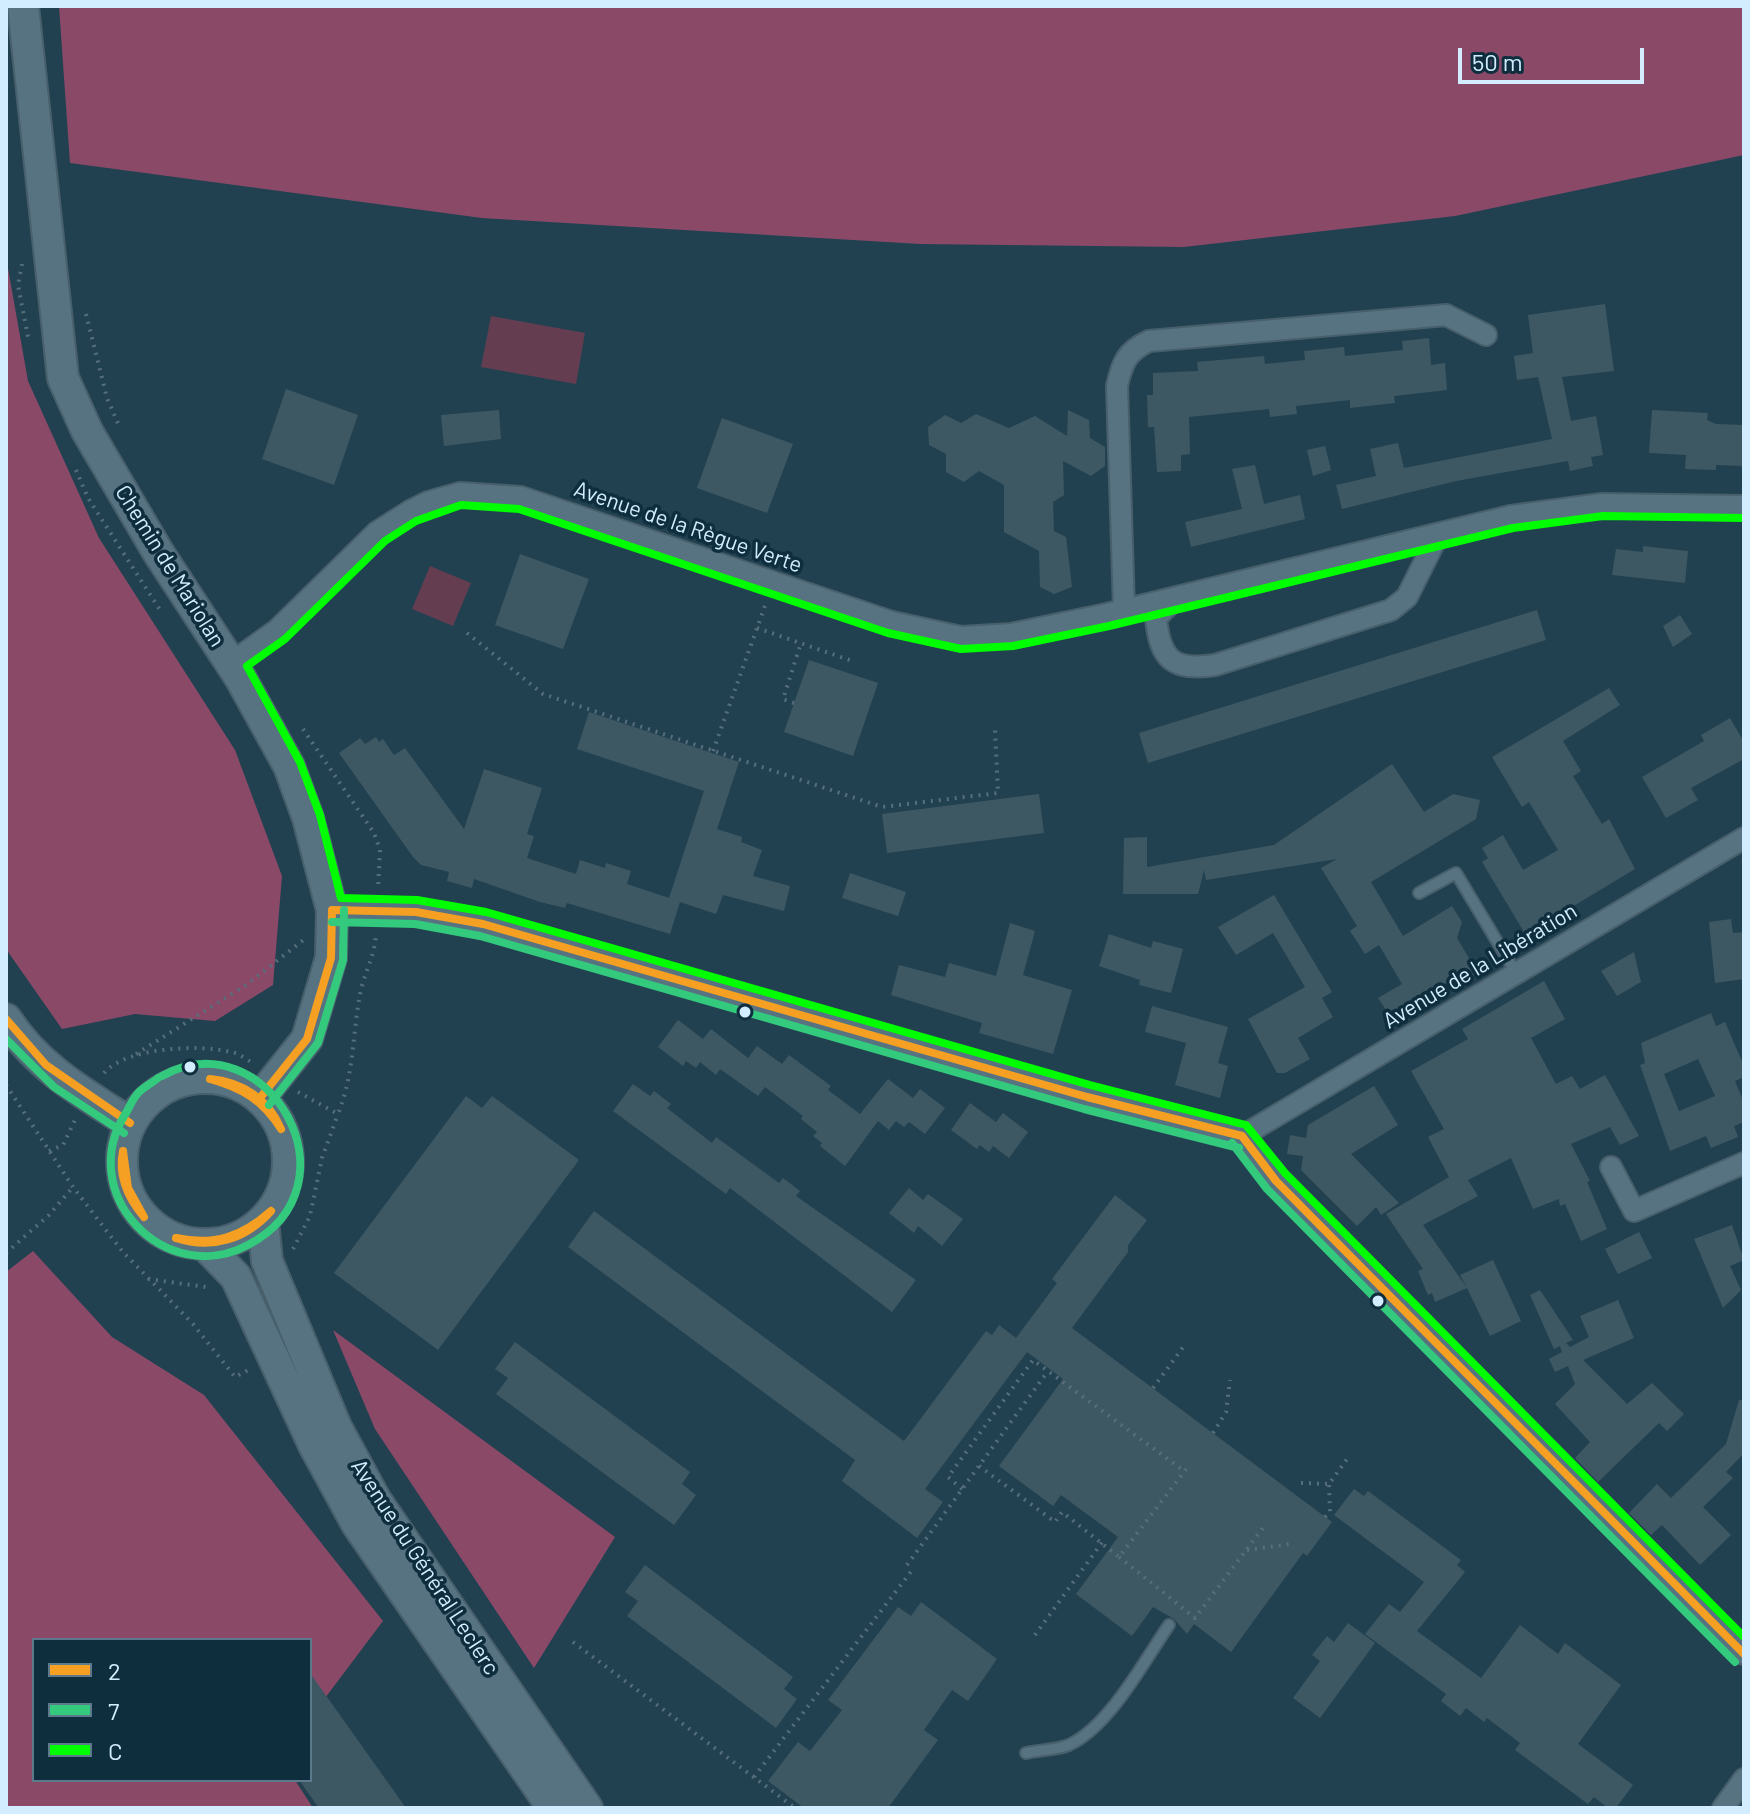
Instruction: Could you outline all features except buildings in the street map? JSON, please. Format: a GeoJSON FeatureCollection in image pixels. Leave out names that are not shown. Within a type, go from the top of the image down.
{"type":"FeatureCollection","features":[{"type":"Feature","properties":{"kind":"main road","name":"Chemin de Mariolan"},"geometry":{"type":"LineString","coordinates":[[23,6],[63,378],[87,431],[150,539],[231,663],[289,766],[308,818],[332,910],[331,958],[307,1039],[269,1088]]}},
{"type":"Feature","properties":{"kind":"main road"},"geometry":{"type":"LineString","coordinates":[[6,1019],[21,1042],[55,1074],[130,1123]]}},
{"type":"Feature","properties":{"kind":"main road"},"geometry":{"type":"LineString","coordinates":[[189,1078],[269,1088],[275,1116],[285,1137],[288,1159],[285,1182],[277,1203],[263,1221],[226,1242],[204,1244],[177,1239],[152,1226],[134,1204],[124,1178],[122,1150],[130,1123],[145,1102],[166,1087],[189,1078]]}},
{"type":"Feature","properties":{"kind":"main road","name":"Avenue du Général Leclerc"},"geometry":{"type":"LineString","coordinates":[[263,1221],[267,1261],[336,1427],[375,1499],[587,1808]]}},
{"type":"Feature","properties":{"kind":"main road","name":"Avenue du Général Leclerc"},"geometry":{"type":"LineString","coordinates":[[204,1244],[236,1277],[314,1445],[357,1524],[553,1808]]}},
{"type":"Feature","properties":{"kind":"street"},"geometry":{"type":"LineString","coordinates":[[1124,609],[1117,386],[1122,363],[1133,349],[1149,341],[1446,315],[1486,335]]}},
{"type":"Feature","properties":{"kind":"street","name":"Avenue de la Règue Verte"},"geometry":{"type":"LineString","coordinates":[[231,663],[277,630],[377,532],[428,502],[460,493],[521,497],[912,628],[961,637],[1011,634],[1511,516],[1602,504],[1744,506]]}},
{"type":"Feature","properties":{"kind":"street"},"geometry":{"type":"LineString","coordinates":[[1180,595],[1156,618],[1158,641],[1168,657],[1188,669],[1215,665],[1391,610],[1407,597],[1438,535]]}},
{"type":"Feature","properties":{"kind":"street","name":"Avenue de la Libération"},"geometry":{"type":"LineString","coordinates":[[1242,1136],[1744,838]]}},
{"type":"Feature","properties":{"kind":"street"},"geometry":{"type":"LineString","coordinates":[[332,910],[416,912],[483,924],[1072,1093],[1242,1136],[1276,1181],[1744,1654]]}},
{"type":"Feature","properties":{"kind":"street"},"geometry":{"type":"LineString","coordinates":[[1611,1167],[1634,1211],[1744,1163]]}},
{"type":"Feature","properties":{"kind":"street"},"geometry":{"type":"LineString","coordinates":[[1723,1808],[1744,1779]]}},
{"type":"Feature","properties":{"kind":"lane"},"geometry":{"type":"LineString","coordinates":[[1419,893],[1456,873],[1516,973]]}},
{"type":"Feature","properties":{"kind":"lane"},"geometry":{"type":"LineString","coordinates":[[1026,1753],[1069,1745],[1091,1729],[1112,1708],[1169,1625]]}},
{"type":"Feature","properties":{"kind":"path"},"geometry":{"type":"LineString","coordinates":[[23,259],[18,285],[32,357]]}},
{"type":"Feature","properties":{"kind":"path"},"geometry":{"type":"LineString","coordinates":[[85,310],[107,398],[122,434]]}},
{"type":"Feature","properties":{"kind":"path"},"geometry":{"type":"LineString","coordinates":[[69,456],[88,498],[169,623]]}},
{"type":"Feature","properties":{"kind":"path"},"geometry":{"type":"LineString","coordinates":[[713,751],[774,582]]}},
{"type":"Feature","properties":{"kind":"path"},"geometry":{"type":"LineString","coordinates":[[757,628],[855,662]]}},
{"type":"Feature","properties":{"kind":"path"},"geometry":{"type":"LineString","coordinates":[[467,633],[543,694],[882,807],[998,793],[995,730]]}},
{"type":"Feature","properties":{"kind":"path"},"geometry":{"type":"LineString","coordinates":[[794,703],[783,699],[801,643]]}},
{"type":"Feature","properties":{"kind":"path"},"geometry":{"type":"LineString","coordinates":[[288,1252],[302,1236],[310,1216],[322,1158],[353,1070],[362,989],[375,949],[380,850],[374,833],[302,728]]}},
{"type":"Feature","properties":{"kind":"path"},"geometry":{"type":"LineString","coordinates":[[49,1151],[63,1145],[86,1096],[108,1069],[246,985],[310,935]]}},
{"type":"Feature","properties":{"kind":"path"},"geometry":{"type":"LineString","coordinates":[[136,1054],[196,1048],[234,1052],[269,1088],[338,1114]]}},
{"type":"Feature","properties":{"kind":"path"},"geometry":{"type":"LineString","coordinates":[[6,1085],[73,1187],[122,1251],[193,1324],[235,1377],[273,1357]]}},
{"type":"Feature","properties":{"kind":"path"},"geometry":{"type":"LineString","coordinates":[[6,1253],[49,1215],[73,1187]]}},
{"type":"Feature","properties":{"kind":"path"},"geometry":{"type":"LineString","coordinates":[[1153,1388],[1184,1346]]}},
{"type":"Feature","properties":{"kind":"path"},"geometry":{"type":"LineString","coordinates":[[962,1489],[948,1477],[1033,1360],[1186,1470],[1119,1557]]}},
{"type":"Feature","properties":{"kind":"path"},"geometry":{"type":"LineString","coordinates":[[907,1565],[1048,1371]]}},
{"type":"Feature","properties":{"kind":"path"},"geometry":{"type":"LineString","coordinates":[[1213,1433],[1226,1412],[1230,1380]]}},
{"type":"Feature","properties":{"kind":"path"},"geometry":{"type":"LineString","coordinates":[[1325,1517],[1330,1512],[1329,1484],[1350,1455]]}},
{"type":"Feature","properties":{"kind":"path"},"geometry":{"type":"LineString","coordinates":[[979,1466],[1055,1522],[1062,1512],[1103,1541],[1195,1618],[1265,1525]]}},
{"type":"Feature","properties":{"kind":"path"},"geometry":{"type":"LineString","coordinates":[[1301,1483],[1329,1484]]}},
{"type":"Feature","properties":{"kind":"path"},"geometry":{"type":"LineString","coordinates":[[1035,1635],[1103,1541]]}},
{"type":"Feature","properties":{"kind":"path"},"geometry":{"type":"LineString","coordinates":[[1247,1550],[1291,1544]]}},
{"type":"Feature","properties":{"kind":"path"},"geometry":{"type":"LineString","coordinates":[[754,1777],[913,1569]]}},
{"type":"Feature","properties":{"kind":"path"},"geometry":{"type":"LineString","coordinates":[[573,1642],[795,1808]]}},
{"type":"Feature","properties":{"kind":"shaded area"},"geometry":{"type":"Polygon","coordinates":[[[59,6],[1744,6],[1744,155],[1455,216],[1184,247],[920,244],[482,218],[70,163],[59,6]]]}},
{"type":"Feature","properties":{"kind":"shaded area"},"geometry":{"type":"Polygon","coordinates":[[[6,257],[28,381],[99,538],[235,750],[282,876],[273,985],[215,1021],[135,1014],[62,1029],[6,949],[6,257]]]}},
{"type":"Feature","properties":{"kind":"shaded area"},"geometry":{"type":"Polygon","coordinates":[[[491,316],[585,333],[576,384],[481,367],[491,316]]]}},
{"type":"Feature","properties":{"kind":"shaded area"},"geometry":{"type":"Polygon","coordinates":[[[430,566],[471,583],[453,626],[412,609],[430,566]]]}},
{"type":"Feature","properties":{"kind":"shaded area"},"geometry":{"type":"Polygon","coordinates":[[[33,1251],[112,1337],[204,1395],[383,1621],[312,1715],[312,1638],[32,1638],[32,1782],[296,1782],[313,1808],[6,1808],[6,1272],[33,1251]]]}},
{"type":"Feature","properties":{"kind":"shaded area"},"geometry":{"type":"Polygon","coordinates":[[[333,1330],[615,1537],[534,1668],[375,1429],[333,1330]]]}},
{"type":"Feature","properties":{"kind":"transit line","name":"C"},"geometry":{"type":"LineString","coordinates":[[1744,518],[1603,516],[1513,528],[1109,626],[1013,646],[961,649],[888,633],[519,509],[461,505],[416,521],[385,541],[285,639],[247,666],[300,762],[320,815],[341,898],[417,900],[486,912],[1090,1085],[1246,1125],[1285,1173],[1744,1637]]}},
{"type":"Feature","properties":{"kind":"transit line","name":"2"},"geometry":{"type":"LineString","coordinates":[[332,910],[416,912],[483,924],[1087,1097],[1242,1136]]}},
{"type":"Feature","properties":{"kind":"transit line","name":"2"},"geometry":{"type":"LineString","coordinates":[[260,1098],[307,1039],[331,958],[332,910]]}},
{"type":"Feature","properties":{"kind":"transit line","name":"7"},"geometry":{"type":"LineString","coordinates":[[269,1105],[318,1043],[343,960],[344,910]]}},
{"type":"Feature","properties":{"kind":"transit line","name":"7"},"geometry":{"type":"LineString","coordinates":[[332,922],[415,924],[480,936],[1084,1109],[1239,1148]]}},
{"type":"Feature","properties":{"kind":"transit line","name":"2"},"geometry":{"type":"LineString","coordinates":[[6,1019],[46,1065],[130,1123]]}},
{"type":"Feature","properties":{"kind":"transit line","name":"7"},"geometry":{"type":"LineString","coordinates":[[6,1039],[54,1087],[124,1133]]}},
{"type":"Feature","properties":{"kind":"transit line","name":"7"},"geometry":{"type":"LineString","coordinates":[[158,1078],[135,1097],[113,1143],[111,1174],[120,1202],[136,1226],[159,1244],[187,1254],[217,1255],[248,1245],[282,1218],[298,1185],[299,1150],[288,1116],[266,1088],[236,1070],[201,1064],[162,1076]]}},
{"type":"Feature","properties":{"kind":"transit line","name":"2"},"geometry":{"type":"LineString","coordinates":[[210,1079],[233,1084],[253,1094],[269,1109],[281,1129]]}},
{"type":"Feature","properties":{"kind":"transit line","name":"2"},"geometry":{"type":"LineString","coordinates":[[210,1079],[251,1096],[267,1110],[281,1129]]}},
{"type":"Feature","properties":{"kind":"transit line","name":"2"},"geometry":{"type":"LineString","coordinates":[[1242,1136],[1276,1181],[1744,1654]]}},
{"type":"Feature","properties":{"kind":"transit line","name":"7"},"geometry":{"type":"LineString","coordinates":[[1232,1143],[1267,1189],[1735,1662]]}},
{"type":"Feature","properties":{"kind":"transit line","name":"2"},"geometry":{"type":"LineString","coordinates":[[123,1151],[128,1188],[144,1217]]}},
{"type":"Feature","properties":{"kind":"transit line","name":"2"},"geometry":{"type":"LineString","coordinates":[[123,1151],[122,1169],[126,1186],[144,1217]]}},
{"type":"Feature","properties":{"kind":"transit line","name":"2"},"geometry":{"type":"LineString","coordinates":[[176,1238],[203,1241],[227,1237],[249,1227],[271,1211]]}},
{"type":"Feature","properties":{"kind":"transit line","name":"2"},"geometry":{"type":"LineString","coordinates":[[176,1238],[203,1243],[228,1240],[251,1229],[271,1211]]}}]}
